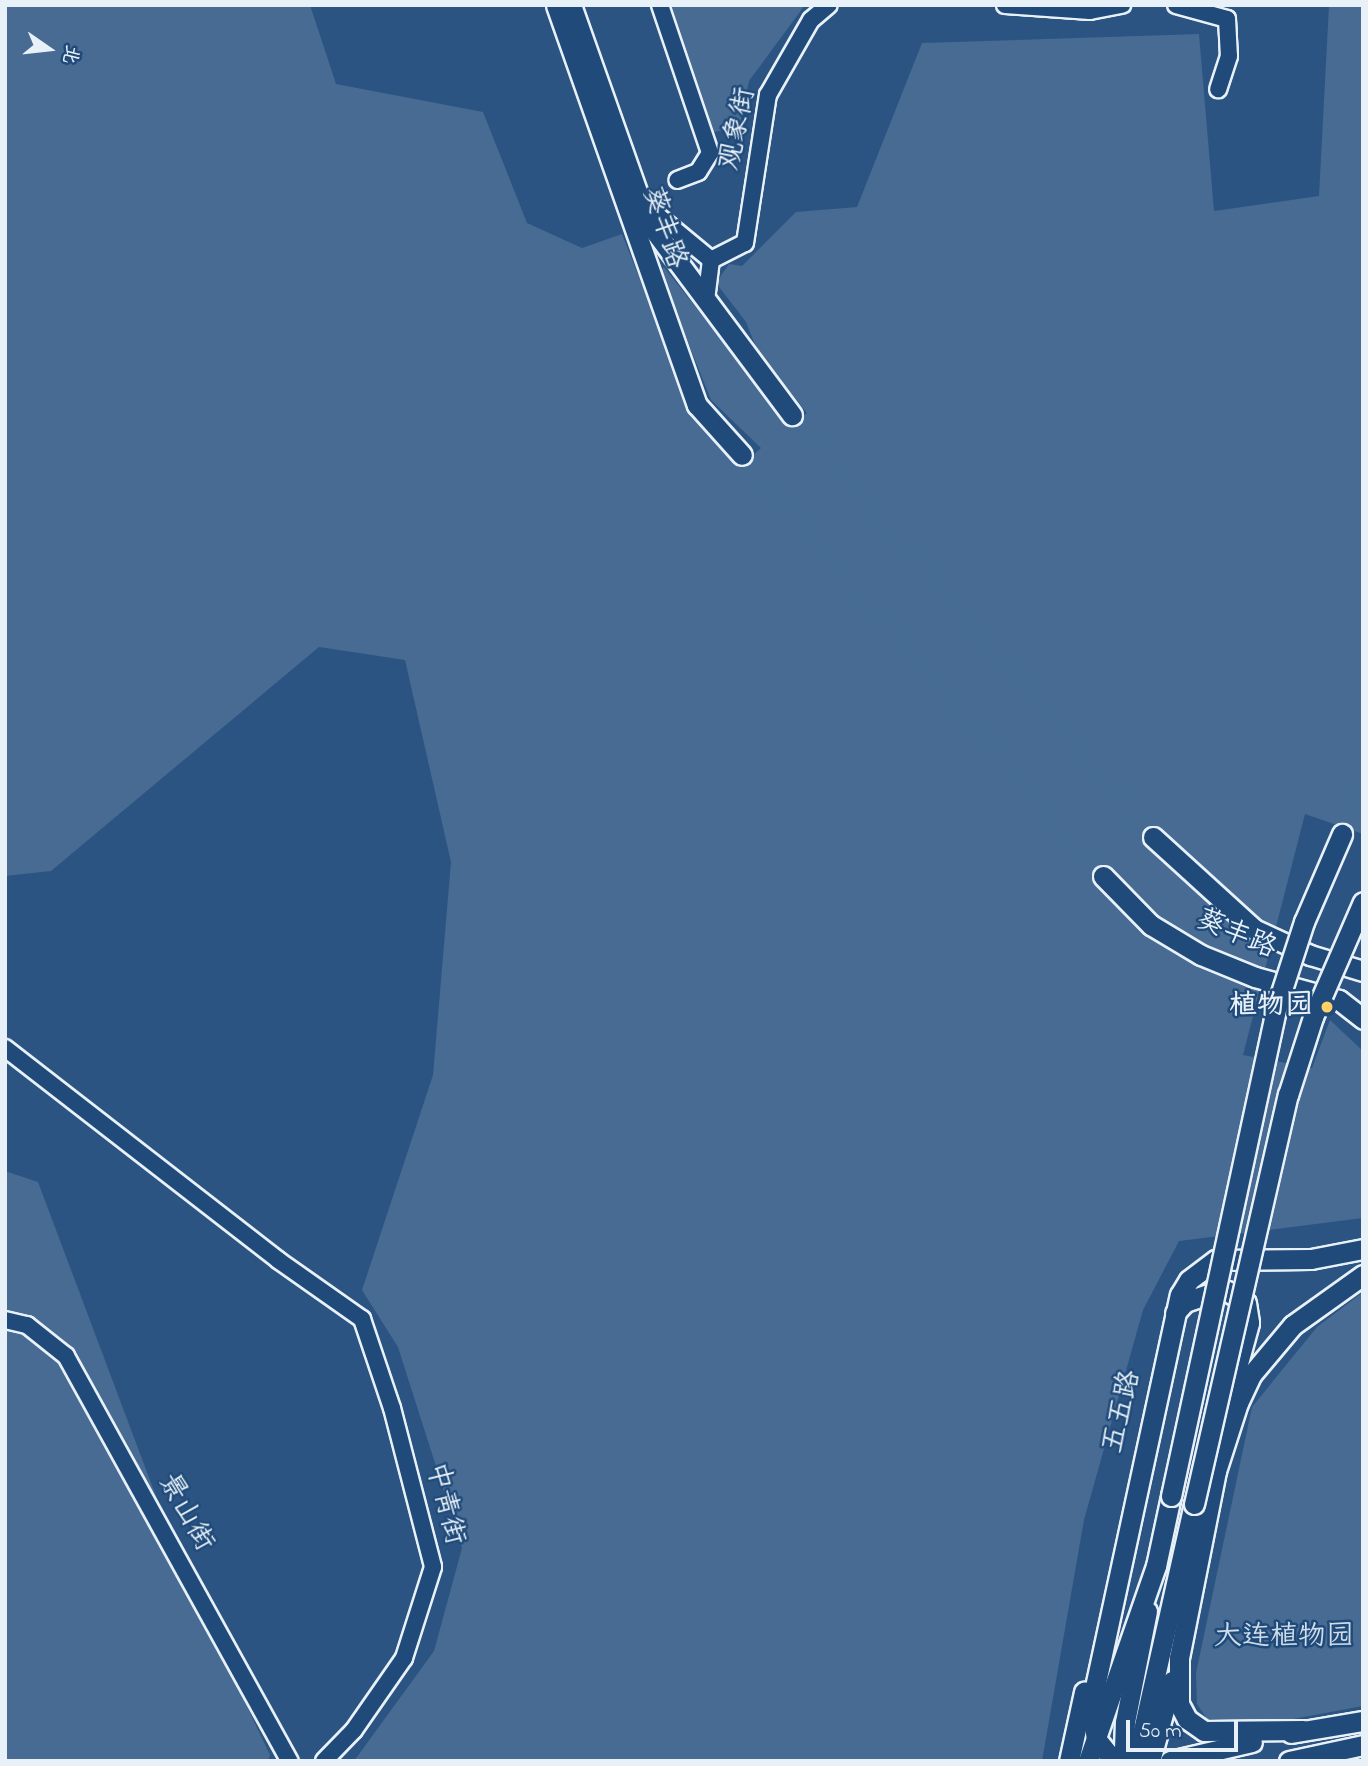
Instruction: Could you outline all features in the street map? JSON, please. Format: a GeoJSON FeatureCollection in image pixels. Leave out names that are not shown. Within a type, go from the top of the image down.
{"type":"FeatureCollection","features":[{"type":"Feature","properties":{"kind":"main road","name":"葵丰路"},"geometry":{"type":"LineString","coordinates":[[556,5],[697,404],[742,455]]}},
{"type":"Feature","properties":{"kind":"main road","name":"葵丰路"},"geometry":{"type":"LineString","coordinates":[[571,5],[648,222],[792,415]]}},
{"type":"Feature","properties":{"kind":"main road","name":"五五路"},"geometry":{"type":"LineString","coordinates":[[1088,1761],[1156,1566],[1277,1005],[1304,922],[1342,834]]}},
{"type":"Feature","properties":{"kind":"main road","name":"葵丰路"},"geometry":{"type":"LineString","coordinates":[[1153,837],[1254,929],[1359,973]]}},
{"type":"Feature","properties":{"kind":"main road","name":"葵丰路"},"geometry":{"type":"LineString","coordinates":[[1103,876],[1150,925],[1201,956],[1255,977],[1339,1000],[1363,1018]]}},
{"type":"Feature","properties":{"kind":"main road"},"geometry":{"type":"LineString","coordinates":[[1136,1761],[1288,1095],[1313,1017],[1363,902]]}},
{"type":"Feature","properties":{"kind":"main road"},"geometry":{"type":"LineString","coordinates":[[1339,1000],[1363,1004]]}},
{"type":"Feature","properties":{"kind":"main road","name":"五五路"},"geometry":{"type":"LineString","coordinates":[[1096,1739],[1092,1713],[1095,1687],[1140,1463],[1174,1314],[1189,1280],[1216,1260],[1311,1259],[1363,1249]]}},
{"type":"Feature","properties":{"kind":"main road"},"geometry":{"type":"LineString","coordinates":[[1216,1471],[1251,1375],[1293,1325],[1363,1275]]}},
{"type":"Feature","properties":{"kind":"main road"},"geometry":{"type":"LineString","coordinates":[[1150,1761],[1179,1658],[1250,1311],[1239,1296],[1227,1292],[1195,1296],[1174,1314]]}},
{"type":"Feature","properties":{"kind":"main road"},"geometry":{"type":"LineString","coordinates":[[1069,1761],[1140,1463]]}},
{"type":"Feature","properties":{"kind":"main road"},"geometry":{"type":"LineString","coordinates":[[1130,1761],[1124,1748],[1125,1722],[1156,1566]]}},
{"type":"Feature","properties":{"kind":"main road"},"geometry":{"type":"LineString","coordinates":[[1179,1658],[1179,1704],[1187,1719],[1204,1731],[1303,1730]]}},
{"type":"Feature","properties":{"kind":"main road"},"geometry":{"type":"LineString","coordinates":[[1170,1761],[1303,1730],[1363,1721]]}},
{"type":"Feature","properties":{"kind":"main road"},"geometry":{"type":"LineString","coordinates":[[1096,1739],[1114,1761]]}},
{"type":"Feature","properties":{"kind":"main road"},"geometry":{"type":"LineString","coordinates":[[1289,1761],[1363,1745]]}},
{"type":"Feature","properties":{"kind":"street"},"geometry":{"type":"LineString","coordinates":[[660,5],[710,153],[698,172],[677,180]]}},
{"type":"Feature","properties":{"kind":"street","name":"观象街"},"geometry":{"type":"LineString","coordinates":[[711,260],[745,243],[768,95],[811,20],[829,5]]}},
{"type":"Feature","properties":{"kind":"street"},"geometry":{"type":"LineString","coordinates":[[1005,5],[1090,11],[1122,5]]}},
{"type":"Feature","properties":{"kind":"street"},"geometry":{"type":"LineString","coordinates":[[1176,5],[1227,19],[1228,56],[1218,89]]}},
{"type":"Feature","properties":{"kind":"street"},"geometry":{"type":"LineString","coordinates":[[638,199],[711,260],[706,300]]}},
{"type":"Feature","properties":{"kind":"street","name":"中青街"},"geometry":{"type":"LineString","coordinates":[[5,1048],[278,1260],[362,1319],[392,1408],[433,1567],[404,1658],[354,1730],[324,1761]]}},
{"type":"Feature","properties":{"kind":"street","name":"景山街"},"geometry":{"type":"LineString","coordinates":[[5,1320],[27,1325],[66,1356],[290,1761]]}},
{"type":"Feature","properties":{"kind":"green space"},"geometry":{"type":"Polygon","coordinates":[[[5,5],[310,5],[336,84],[483,112],[527,223],[582,248],[622,234],[689,404],[742,465],[761,448],[711,400],[660,272],[664,267],[789,425],[807,413],[758,352],[746,322],[716,283],[729,264],[742,266],[796,212],[857,207],[922,43],[1199,34],[1214,211],[1319,196],[1329,5],[1363,5],[1363,834],[1305,814],[1243,1055],[1312,1068],[1330,1020],[1363,1051],[1363,1218],[1179,1241],[1143,1310],[1084,1520],[1042,1761],[354,1761],[434,1651],[462,1548],[398,1347],[362,1290],[433,1075],[451,862],[405,660],[319,647],[51,871],[5,876],[5,5]]]}},
{"type":"Feature","properties":{"kind":"green space"},"geometry":{"type":"Polygon","coordinates":[[[671,5],[805,5],[749,81],[739,128],[713,132],[671,5]]]}},
{"type":"Feature","properties":{"kind":"green space"},"geometry":{"type":"Polygon","coordinates":[[[5,1171],[38,1182],[189,1584],[270,1755],[268,1761],[5,1761],[5,1171]]]}},
{"type":"Feature","properties":{"kind":"green space","name":"大连植物园"},"geometry":{"type":"Polygon","coordinates":[[[1363,1292],[1363,1706],[1244,1728],[1225,1727],[1207,1719],[1197,1704],[1196,1673],[1252,1407],[1317,1327],[1363,1292]]]}},
{"type":"Feature","properties":{"kind":"tunnel"},"geometry":{"type":"LineString","coordinates":[[792,415],[1153,837]]}},
{"type":"Feature","properties":{"kind":"tunnel"},"geometry":{"type":"LineString","coordinates":[[742,455],[1103,876]]}},
{"type":"Feature","properties":{"kind":"tunnel"},"geometry":{"type":"LineString","coordinates":[[1342,834],[1363,776]]}},
{"type":"Feature","properties":{"kind":"place","name":"植物园"},"geometry":{"type":"Point","coordinates":[1327,1007]}}]}
